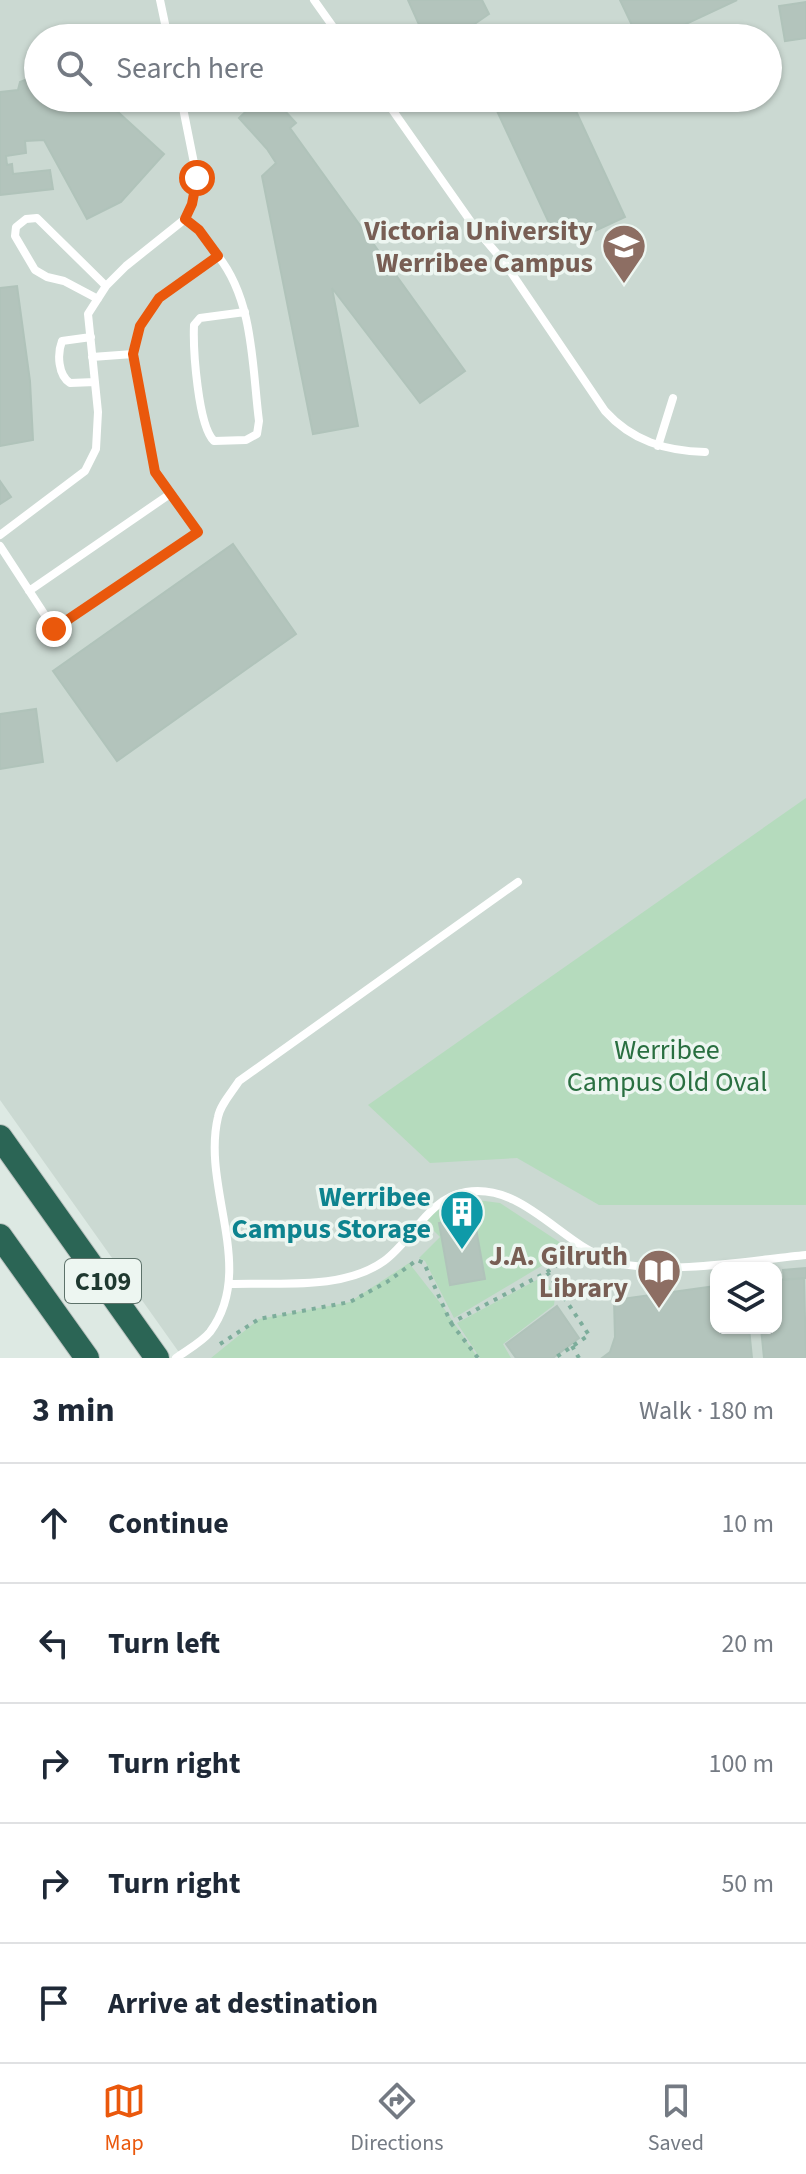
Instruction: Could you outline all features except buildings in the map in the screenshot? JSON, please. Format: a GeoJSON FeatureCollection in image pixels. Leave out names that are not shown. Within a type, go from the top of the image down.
{"type":"FeatureCollection","features":[{"type":"Feature","properties":{"kind":"highway","name":"C109"},"geometry":{"type":"LineString","coordinates":[[0,1137],[157,1358]]}},
{"type":"Feature","properties":{"kind":"highway","name":"C109"},"geometry":{"type":"LineString","coordinates":[[0,1236],[87,1358]]}},
{"type":"Feature","properties":{"kind":"lane"},"geometry":{"type":"LineString","coordinates":[[160,0],[165,24]]}},
{"type":"Feature","properties":{"kind":"lane"},"geometry":{"type":"LineString","coordinates":[[314,0],[331,24]]}},
{"type":"Feature","properties":{"kind":"lane"},"geometry":{"type":"LineString","coordinates":[[0,535],[85,471],[96,449],[98,412],[88,314],[106,286],[126,266],[185,219],[192,204],[197,178],[184,112]]}},
{"type":"Feature","properties":{"kind":"lane"},"geometry":{"type":"LineString","coordinates":[[394,112],[476,229],[504,262],[605,411],[619,426],[658,446],[705,452]]}},
{"type":"Feature","properties":{"kind":"lane"},"geometry":{"type":"LineString","coordinates":[[98,299],[35,270],[15,236],[16,227],[26,219],[37,218],[106,286]]}},
{"type":"Feature","properties":{"kind":"lane"},"geometry":{"type":"LineString","coordinates":[[185,219],[199,230],[232,273],[245,312],[259,421],[257,434],[246,440],[214,441],[207,435],[202,408],[194,325],[200,318],[245,312]]}},
{"type":"Feature","properties":{"kind":"lane"},"geometry":{"type":"LineString","coordinates":[[0,546],[54,629],[198,532],[155,472],[133,354],[140,326],[159,298],[218,256]]}},
{"type":"Feature","properties":{"kind":"lane"},"geometry":{"type":"LineString","coordinates":[[91,337],[62,341],[60,365],[62,376],[70,383],[95,382]]}},
{"type":"Feature","properties":{"kind":"lane"},"geometry":{"type":"LineString","coordinates":[[92,357],[133,354]]}},
{"type":"Feature","properties":{"kind":"lane"},"geometry":{"type":"LineString","coordinates":[[658,446],[673,398]]}},
{"type":"Feature","properties":{"kind":"lane"},"geometry":{"type":"LineString","coordinates":[[29,591],[170,494]]}},
{"type":"Feature","properties":{"kind":"lane"},"geometry":{"type":"LineString","coordinates":[[176,1358],[209,1334],[224,1308],[229,1284],[229,1257],[213,1151],[218,1114],[239,1081],[518,882]]}},
{"type":"Feature","properties":{"kind":"lane"},"geometry":{"type":"LineString","coordinates":[[229,1284],[349,1278],[384,1261],[440,1201],[466,1192],[511,1198],[583,1246],[614,1262],[642,1267],[806,1255]]}},
{"type":"Feature","properties":{"kind":"path"},"geometry":{"type":"LineString","coordinates":[[451,1323],[547,1272],[583,1246]]}},
{"type":"Feature","properties":{"kind":"path"},"geometry":{"type":"LineString","coordinates":[[214,1350],[259,1319],[350,1302],[387,1282],[417,1260],[424,1263],[451,1323],[478,1358]]}},
{"type":"Feature","properties":{"kind":"path"},"geometry":{"type":"LineString","coordinates":[[547,1272],[589,1335],[555,1358]]}},
{"type":"Feature","properties":{"kind":"path"},"geometry":{"type":"LineString","coordinates":[[572,1346],[579,1358]]}},
{"type":"Feature","properties":{"kind":"shaded area"},"geometry":{"type":"Polygon","coordinates":[[[0,0],[806,0],[806,1358],[183,1358],[0,1100],[0,0]]]}},
{"type":"Feature","properties":{"kind":"green space","name":"Werribee Campus Old Oval"},"geometry":{"type":"Polygon","coordinates":[[[806,798],[806,1205],[599,1205],[517,1158],[430,1163],[368,1105],[806,798]]]}},
{"type":"Feature","properties":{"kind":"green space"},"geometry":{"type":"Polygon","coordinates":[[[469,1199],[500,1203],[570,1249],[454,1318],[425,1261],[419,1258],[440,1237],[424,1221],[437,1210],[469,1199]]]}},
{"type":"Feature","properties":{"kind":"green space"},"geometry":{"type":"Polygon","coordinates":[[[409,1263],[478,1358],[211,1358],[259,1319],[350,1302],[409,1263]]]}},
{"type":"Feature","properties":{"kind":"green space"},"geometry":{"type":"Polygon","coordinates":[[[544,1276],[555,1296],[554,1305],[503,1344],[511,1358],[480,1358],[457,1323],[544,1276]]]}},
{"type":"Feature","properties":{"kind":"place","name":"Victoria University Werribee Campus"},"geometry":{"type":"Point","coordinates":[624,285]}},
{"type":"Feature","properties":{"kind":"place","name":"Werribee Campus Storage"},"geometry":{"type":"Point","coordinates":[462,1251]}},
{"type":"Feature","properties":{"kind":"place","name":"J.A. Gilruth Library"},"geometry":{"type":"Point","coordinates":[659,1310]}},
{"type":"Feature","properties":{"kind":"route"},"geometry":{"type":"LineString","coordinates":[[54,629],[198,532],[155,472],[133,354],[140,326],[159,298],[218,256],[199,230],[185,219],[192,204],[197,178]]}}]}
